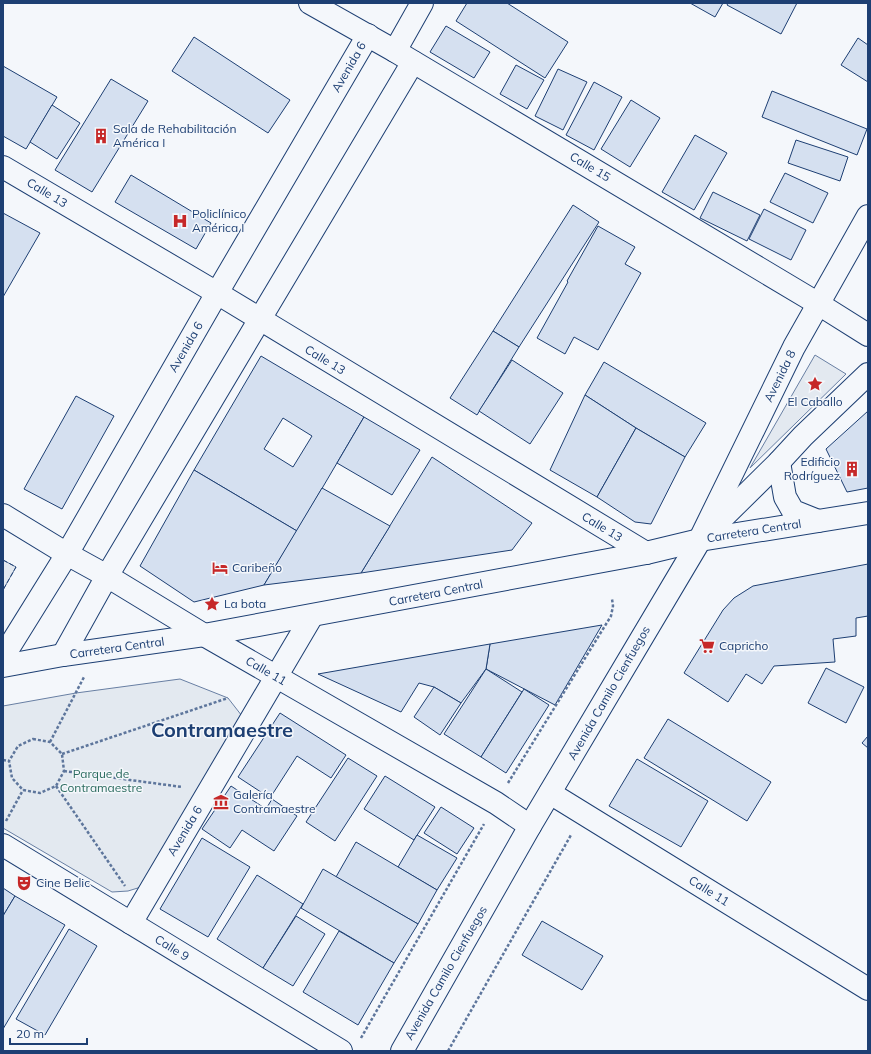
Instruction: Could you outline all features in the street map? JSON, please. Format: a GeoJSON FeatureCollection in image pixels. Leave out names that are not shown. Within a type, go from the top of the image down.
{"type":"FeatureCollection","features":[{"type":"Feature","properties":{"kind":"main road","name":"Calle 15"},"geometry":{"type":"LineString","coordinates":[[310,3],[404,56],[868,335]]}},
{"type":"Feature","properties":{"kind":"main road"},"geometry":{"type":"LineString","coordinates":[[63,655],[107,576],[259,320],[404,56],[422,3]]}},
{"type":"Feature","properties":{"kind":"main road","name":"Avenida 6"},"geometry":{"type":"LineString","coordinates":[[3,657],[67,554],[368,35]]}},
{"type":"Feature","properties":{"kind":"main road","name":"Calle 13"},"geometry":{"type":"LineString","coordinates":[[3,167],[217,293],[259,320],[646,553]]}},
{"type":"Feature","properties":{"kind":"main road","name":"Avenida 8"},"geometry":{"type":"LineString","coordinates":[[700,540],[794,347],[817,303],[868,216]]}},
{"type":"Feature","properties":{"kind":"main road","name":"Avenida Camilo Cienfuegos"},"geometry":{"type":"LineString","coordinates":[[402,1051],[530,826],[700,540],[779,462],[803,436],[868,374]]}},
{"type":"Feature","properties":{"kind":"main road"},"geometry":{"type":"LineString","coordinates":[[779,462],[785,497],[793,510],[818,521]]}},
{"type":"Feature","properties":{"kind":"main road","name":"Carretera Central"},"geometry":{"type":"LineString","coordinates":[[3,666],[63,655],[204,636],[646,553],[700,540],[868,513]]}},
{"type":"Feature","properties":{"kind":"main road","name":"Calle 11"},"geometry":{"type":"LineString","coordinates":[[3,514],[204,636],[496,803],[530,826]]}},
{"type":"Feature","properties":{"kind":"main road","name":"Avenida 6"},"geometry":{"type":"LineString","coordinates":[[135,916],[312,616]]}},
{"type":"Feature","properties":{"kind":"main road","name":"Calle 11"},"geometry":{"type":"LineString","coordinates":[[550,793],[868,989]]}},
{"type":"Feature","properties":{"kind":"main road","name":"Calle 9"},"geometry":{"type":"LineString","coordinates":[[3,845],[135,916],[340,1051]]}},
{"type":"Feature","properties":{"kind":"path"},"geometry":{"type":"LineString","coordinates":[[50,742],[97,650]]}},
{"type":"Feature","properties":{"kind":"path"},"geometry":{"type":"LineString","coordinates":[[62,754],[228,698]]}},
{"type":"Feature","properties":{"kind":"path"},"geometry":{"type":"LineString","coordinates":[[33,739],[50,742],[62,754],[64,771],[56,786],[40,793],[23,790],[12,778],[9,761],[18,746],[33,739]]}},
{"type":"Feature","properties":{"kind":"path"},"geometry":{"type":"LineString","coordinates":[[3,760],[9,761]]}},
{"type":"Feature","properties":{"kind":"path"},"geometry":{"type":"LineString","coordinates":[[64,771],[209,792]]}},
{"type":"Feature","properties":{"kind":"path"},"geometry":{"type":"LineString","coordinates":[[56,786],[135,916]]}},
{"type":"Feature","properties":{"kind":"path"},"geometry":{"type":"LineString","coordinates":[[3,826],[23,790]]}},
{"type":"Feature","properties":{"kind":"path"},"geometry":{"type":"LineString","coordinates":[[448,1051],[584,814]]}},
{"type":"Feature","properties":{"kind":"green space"},"geometry":{"type":"Polygon","coordinates":[[[815,355],[846,374],[750,468],[815,355]]]}},
{"type":"Feature","properties":{"kind":"green space"},"geometry":{"type":"Polygon","coordinates":[[[3,560],[16,567],[3,590],[3,560]]]}},
{"type":"Feature","properties":{"kind":"green space","name":"Parque de Contramaestre"},"geometry":{"type":"Polygon","coordinates":[[[180,679],[228,698],[242,716],[141,887],[128,891],[112,892],[3,828],[3,706],[76,693],[180,679]]]}},
{"type":"Feature","properties":{"kind":"building"},"geometry":{"type":"Polygon","coordinates":[[[467,3],[507,3],[568,42],[545,78],[456,21],[467,3]]]}},
{"type":"Feature","properties":{"kind":"building"},"geometry":{"type":"Polygon","coordinates":[[[690,3],[723,3],[715,17],[690,3]]]}},
{"type":"Feature","properties":{"kind":"building"},"geometry":{"type":"Polygon","coordinates":[[[728,3],[797,3],[781,34],[727,5],[728,3]]]}},
{"type":"Feature","properties":{"kind":"building"},"geometry":{"type":"Polygon","coordinates":[[[446,26],[490,52],[474,78],[430,52],[446,26]]]}},
{"type":"Feature","properties":{"kind":"building"},"geometry":{"type":"Polygon","coordinates":[[[194,37],[290,100],[268,133],[172,71],[194,37]]]}},
{"type":"Feature","properties":{"kind":"building"},"geometry":{"type":"Polygon","coordinates":[[[858,38],[868,45],[868,82],[841,65],[858,38]]]}},
{"type":"Feature","properties":{"kind":"building"},"geometry":{"type":"Polygon","coordinates":[[[516,65],[544,80],[527,109],[500,94],[516,65]]]}},
{"type":"Feature","properties":{"kind":"building"},"geometry":{"type":"Polygon","coordinates":[[[3,66],[57,97],[26,149],[3,136],[3,66]]]}},
{"type":"Feature","properties":{"kind":"building"},"geometry":{"type":"Polygon","coordinates":[[[558,69],[587,82],[563,130],[535,116],[558,69]]]}},
{"type":"Feature","properties":{"kind":"building","name":"Sala de Rehabilitación América I"},"geometry":{"type":"Polygon","coordinates":[[[111,79],[148,101],[92,192],[55,170],[111,79]]]}},
{"type":"Feature","properties":{"kind":"building"},"geometry":{"type":"Polygon","coordinates":[[[594,82],[622,97],[594,150],[566,135],[594,82]]]}},
{"type":"Feature","properties":{"kind":"building"},"geometry":{"type":"Polygon","coordinates":[[[772,91],[867,129],[857,155],[762,117],[772,91]]]}},
{"type":"Feature","properties":{"kind":"building"},"geometry":{"type":"Polygon","coordinates":[[[631,100],[660,118],[630,167],[601,149],[631,100]]]}},
{"type":"Feature","properties":{"kind":"building"},"geometry":{"type":"Polygon","coordinates":[[[52,105],[80,123],[57,159],[30,142],[52,105]]]}},
{"type":"Feature","properties":{"kind":"building"},"geometry":{"type":"Polygon","coordinates":[[[695,135],[727,153],[694,210],[662,192],[695,135]]]}},
{"type":"Feature","properties":{"kind":"building"},"geometry":{"type":"Polygon","coordinates":[[[796,140],[848,157],[840,181],[788,163],[796,140]]]}},
{"type":"Feature","properties":{"kind":"building"},"geometry":{"type":"Polygon","coordinates":[[[785,173],[828,193],[813,223],[770,202],[785,173]]]}},
{"type":"Feature","properties":{"kind":"building"},"geometry":{"type":"Polygon","coordinates":[[[131,175],[211,223],[196,249],[115,202],[131,175]]]}},
{"type":"Feature","properties":{"kind":"building"},"geometry":{"type":"Polygon","coordinates":[[[713,192],[760,215],[747,241],[700,218],[713,192]]]}},
{"type":"Feature","properties":{"kind":"building"},"geometry":{"type":"Polygon","coordinates":[[[573,205],[599,222],[519,347],[493,331],[573,205]]]}},
{"type":"Feature","properties":{"kind":"building"},"geometry":{"type":"Polygon","coordinates":[[[764,209],[806,230],[791,260],[749,239],[764,209]]]}},
{"type":"Feature","properties":{"kind":"building"},"geometry":{"type":"Polygon","coordinates":[[[3,213],[40,233],[3,297],[3,213]]]}},
{"type":"Feature","properties":{"kind":"building"},"geometry":{"type":"Polygon","coordinates":[[[598,226],[635,247],[625,264],[641,273],[598,350],[574,337],[565,354],[537,338],[598,226]]]}},
{"type":"Feature","properties":{"kind":"building"},"geometry":{"type":"Polygon","coordinates":[[[493,331],[519,347],[477,415],[450,398],[493,331]]]}},
{"type":"Feature","properties":{"kind":"building"},"geometry":{"type":"Polygon","coordinates":[[[261,356],[364,417],[297,531],[194,470],[261,356]],[[283,418],[264,449],[293,467],[312,436],[283,418]]]}},
{"type":"Feature","properties":{"kind":"building"},"geometry":{"type":"Polygon","coordinates":[[[512,360],[563,393],[530,444],[479,411],[512,360]]]}},
{"type":"Feature","properties":{"kind":"building"},"geometry":{"type":"Polygon","coordinates":[[[604,362],[706,423],[685,457],[585,395],[604,362]]]}},
{"type":"Feature","properties":{"kind":"building"},"geometry":{"type":"Polygon","coordinates":[[[585,395],[636,428],[597,497],[550,470],[585,395]]]}},
{"type":"Feature","properties":{"kind":"building"},"geometry":{"type":"Polygon","coordinates":[[[76,396],[114,416],[62,509],[24,489],[76,396]]]}},
{"type":"Feature","properties":{"kind":"building","name":"Edificio Rodríguez"},"geometry":{"type":"Polygon","coordinates":[[[868,411],[868,488],[847,492],[826,449],[868,411]]]}},
{"type":"Feature","properties":{"kind":"building"},"geometry":{"type":"Polygon","coordinates":[[[364,417],[420,450],[392,495],[337,463],[364,417]]]}},
{"type":"Feature","properties":{"kind":"building"},"geometry":{"type":"Polygon","coordinates":[[[636,428],[685,457],[651,524],[635,522],[597,497],[636,428]]]}},
{"type":"Feature","properties":{"kind":"building"},"geometry":{"type":"Polygon","coordinates":[[[432,457],[532,523],[512,550],[361,573],[432,457]]]}},
{"type":"Feature","properties":{"kind":"building"},"geometry":{"type":"Polygon","coordinates":[[[194,470],[297,531],[264,585],[194,602],[140,566],[194,470]]]}},
{"type":"Feature","properties":{"kind":"building"},"geometry":{"type":"Polygon","coordinates":[[[322,488],[390,526],[361,573],[264,585],[322,488]]]}},
{"type":"Feature","properties":{"kind":"building"},"geometry":{"type":"Polygon","coordinates":[[[868,564],[868,616],[856,618],[856,636],[833,639],[835,662],[774,666],[762,684],[746,674],[728,702],[684,673],[723,610],[734,598],[753,586],[868,564]]]}},
{"type":"Feature","properties":{"kind":"building"},"geometry":{"type":"Polygon","coordinates":[[[602,625],[555,705],[486,669],[490,644],[602,625]]]}},
{"type":"Feature","properties":{"kind":"building"},"geometry":{"type":"Polygon","coordinates":[[[490,644],[486,669],[461,703],[434,687],[419,683],[401,712],[318,674],[490,644]]]}},
{"type":"Feature","properties":{"kind":"building"},"geometry":{"type":"Polygon","coordinates":[[[826,668],[864,687],[846,723],[808,703],[826,668]]]}},
{"type":"Feature","properties":{"kind":"building"},"geometry":{"type":"Polygon","coordinates":[[[486,669],[522,692],[481,757],[444,734],[486,669]]]}},
{"type":"Feature","properties":{"kind":"building"},"geometry":{"type":"Polygon","coordinates":[[[434,687],[461,703],[440,735],[414,717],[434,687]]]}},
{"type":"Feature","properties":{"kind":"building"},"geometry":{"type":"Polygon","coordinates":[[[524,689],[549,705],[506,773],[481,757],[524,689]]]}},
{"type":"Feature","properties":{"kind":"building"},"geometry":{"type":"Polygon","coordinates":[[[280,713],[346,755],[331,778],[297,756],[270,798],[238,777],[280,713]]]}},
{"type":"Feature","properties":{"kind":"building"},"geometry":{"type":"Polygon","coordinates":[[[668,719],[771,782],[747,821],[644,758],[668,719]]]}},
{"type":"Feature","properties":{"kind":"building"},"geometry":{"type":"Polygon","coordinates":[[[868,736],[868,748],[862,743],[868,736]]]}},
{"type":"Feature","properties":{"kind":"building"},"geometry":{"type":"Polygon","coordinates":[[[348,758],[377,776],[335,841],[306,822],[348,758]]]}},
{"type":"Feature","properties":{"kind":"building"},"geometry":{"type":"Polygon","coordinates":[[[637,759],[708,801],[681,847],[609,806],[637,759]]]}},
{"type":"Feature","properties":{"kind":"building"},"geometry":{"type":"Polygon","coordinates":[[[385,776],[435,807],[414,840],[364,809],[385,776]]]}},
{"type":"Feature","properties":{"kind":"building"},"geometry":{"type":"Polygon","coordinates":[[[231,786],[266,809],[272,799],[297,816],[274,851],[242,830],[230,848],[202,829],[231,786]]]}},
{"type":"Feature","properties":{"kind":"building"},"geometry":{"type":"Polygon","coordinates":[[[441,807],[474,828],[457,854],[424,833],[441,807]]]}},
{"type":"Feature","properties":{"kind":"building"},"geometry":{"type":"Polygon","coordinates":[[[417,835],[457,858],[437,890],[398,867],[417,835]]]}},
{"type":"Feature","properties":{"kind":"building"},"geometry":{"type":"Polygon","coordinates":[[[202,838],[250,867],[208,937],[160,909],[202,838]]]}},
{"type":"Feature","properties":{"kind":"building"},"geometry":{"type":"Polygon","coordinates":[[[356,842],[437,890],[418,924],[336,877],[356,842]]]}},
{"type":"Feature","properties":{"kind":"building"},"geometry":{"type":"Polygon","coordinates":[[[323,869],[418,924],[394,963],[301,908],[323,869]]]}},
{"type":"Feature","properties":{"kind":"building"},"geometry":{"type":"Polygon","coordinates":[[[257,875],[303,904],[263,968],[217,939],[257,875]]]}},
{"type":"Feature","properties":{"kind":"building"},"geometry":{"type":"Polygon","coordinates":[[[3,888],[15,896],[3,916],[3,888]]]}},
{"type":"Feature","properties":{"kind":"building"},"geometry":{"type":"Polygon","coordinates":[[[15,896],[65,925],[3,1029],[3,916],[15,896]]]}},
{"type":"Feature","properties":{"kind":"building"},"geometry":{"type":"Polygon","coordinates":[[[296,916],[325,934],[293,986],[263,968],[296,916]]]}},
{"type":"Feature","properties":{"kind":"building"},"geometry":{"type":"Polygon","coordinates":[[[542,921],[603,956],[582,990],[522,955],[542,921]]]}},
{"type":"Feature","properties":{"kind":"building"},"geometry":{"type":"Polygon","coordinates":[[[69,929],[97,946],[45,1035],[16,1019],[69,929]]]}},
{"type":"Feature","properties":{"kind":"building"},"geometry":{"type":"Polygon","coordinates":[[[339,931],[394,963],[358,1025],[303,992],[339,931]]]}},
{"type":"Feature","properties":{"kind":"fence"},"geometry":{"type":"LineString","coordinates":[[3,560],[16,567],[3,590]]}},
{"type":"Feature","properties":{"kind":"place","name":"Sala de Rehabilitación América I"},"geometry":{"type":"Point","coordinates":[101,136]}},
{"type":"Feature","properties":{"kind":"place","name":"Policlínico América I"},"geometry":{"type":"Point","coordinates":[180,221]}},
{"type":"Feature","properties":{"kind":"place","name":"El Caballo"},"geometry":{"type":"Point","coordinates":[815,384]}},
{"type":"Feature","properties":{"kind":"place","name":"Edificio Rodríguez"},"geometry":{"type":"Point","coordinates":[852,469]}},
{"type":"Feature","properties":{"kind":"place","name":"Caribeño"},"geometry":{"type":"Point","coordinates":[220,568]}},
{"type":"Feature","properties":{"kind":"place","name":"La bota"},"geometry":{"type":"Point","coordinates":[212,604]}},
{"type":"Feature","properties":{"kind":"place","name":"Capricho"},"geometry":{"type":"Point","coordinates":[707,646]}},
{"type":"Feature","properties":{"kind":"place","name":"Galería Contramaestre"},"geometry":{"type":"Point","coordinates":[221,802]}},
{"type":"Feature","properties":{"kind":"place","name":"Cine Belic"},"geometry":{"type":"Point","coordinates":[24,883]}},
{"type":"Feature","properties":{"kind":"district","name":"Contramaestre"},"geometry":{"type":"Point","coordinates":[222,730]}}]}
